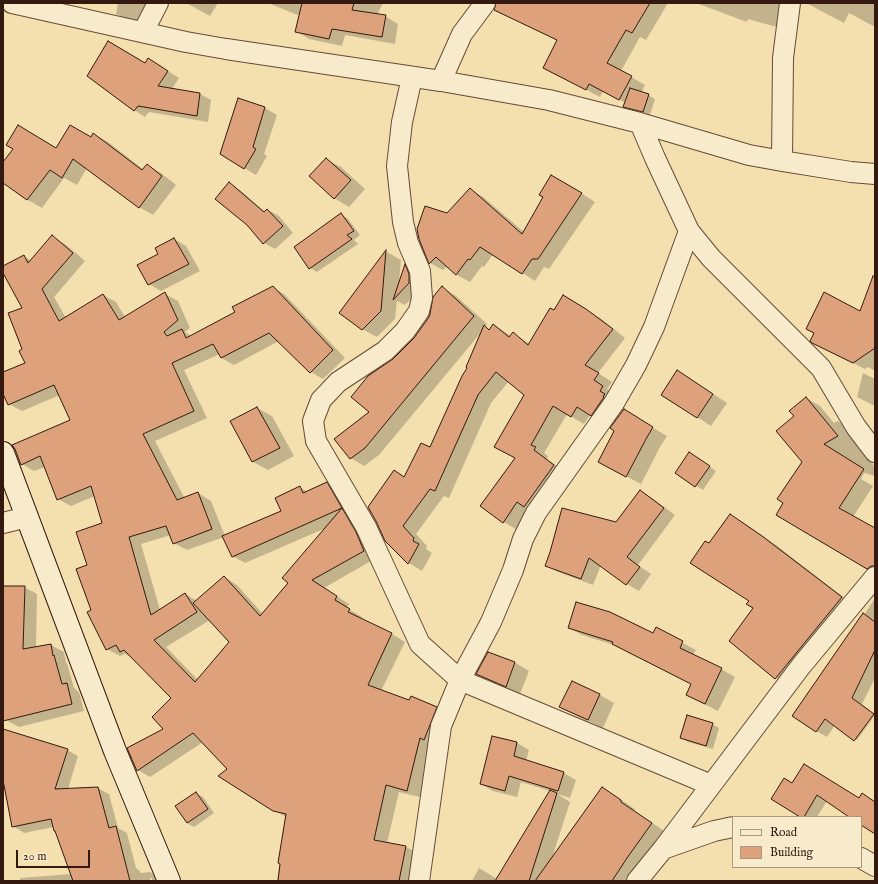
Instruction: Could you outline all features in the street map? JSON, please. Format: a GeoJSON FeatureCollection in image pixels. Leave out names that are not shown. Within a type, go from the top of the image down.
{"type":"FeatureCollection","features":[{"type":"Feature","properties":{"kind":"street"},"geometry":{"type":"LineString","coordinates":[[12,3],[186,42],[441,81],[549,100],[749,155],[851,172],[875,174]]}},
{"type":"Feature","properties":{"kind":"street"},"geometry":{"type":"LineString","coordinates":[[143,32],[158,3]]}},
{"type":"Feature","properties":{"kind":"street"},"geometry":{"type":"LineString","coordinates":[[441,81],[462,34],[485,3]]}},
{"type":"Feature","properties":{"kind":"street"},"geometry":{"type":"LineString","coordinates":[[782,161],[783,58],[790,3]]}},
{"type":"Feature","properties":{"kind":"street"},"geometry":{"type":"LineString","coordinates":[[412,77],[402,122],[397,166],[403,222],[408,243],[420,271],[422,298],[419,311],[405,331],[385,351],[338,382],[321,400],[313,421],[316,441],[366,527],[420,644],[460,680],[711,785]]}},
{"type":"Feature","properties":{"kind":"street"},"geometry":{"type":"LineString","coordinates":[[640,124],[689,230],[711,258],[821,368],[856,427],[875,452]]}},
{"type":"Feature","properties":{"kind":"street"},"geometry":{"type":"LineString","coordinates":[[419,881],[441,726],[460,680],[491,622],[513,570],[523,539],[536,513],[614,403],[636,365],[654,327],[689,230]]}},
{"type":"Feature","properties":{"kind":"street"},"geometry":{"type":"LineString","coordinates":[[3,453],[115,751],[169,881]]}},
{"type":"Feature","properties":{"kind":"street"},"geometry":{"type":"LineString","coordinates":[[3,522],[27,517]]}},
{"type":"Feature","properties":{"kind":"street"},"geometry":{"type":"LineString","coordinates":[[637,881],[663,849],[801,666],[875,577]]}},
{"type":"Feature","properties":{"kind":"street"},"geometry":{"type":"LineString","coordinates":[[663,849],[714,831],[732,827]]}},
{"type":"Feature","properties":{"kind":"street"},"geometry":{"type":"LineString","coordinates":[[862,859],[875,866]]}},
{"type":"Feature","properties":{"kind":"building"},"geometry":{"type":"Polygon","coordinates":[[[302,3],[354,3],[352,10],[386,15],[382,37],[332,29],[329,39],[295,32],[302,3]]]}},
{"type":"Feature","properties":{"kind":"building"},"geometry":{"type":"Polygon","coordinates":[[[496,3],[650,3],[632,33],[626,30],[607,63],[632,76],[619,100],[589,84],[586,90],[543,68],[557,40],[494,10],[496,3]]]}},
{"type":"Feature","properties":{"kind":"building"},"geometry":{"type":"Polygon","coordinates":[[[108,41],[145,63],[148,58],[168,71],[158,86],[200,93],[197,116],[138,106],[134,111],[87,76],[108,41]]]}},
{"type":"Feature","properties":{"kind":"building"},"geometry":{"type":"Polygon","coordinates":[[[630,88],[649,94],[643,112],[623,107],[630,88]]]}},
{"type":"Feature","properties":{"kind":"building"},"geometry":{"type":"Polygon","coordinates":[[[238,98],[265,107],[253,147],[256,149],[244,169],[220,154],[238,98]]]}},
{"type":"Feature","properties":{"kind":"building"},"geometry":{"type":"Polygon","coordinates":[[[18,125],[56,148],[70,125],[91,137],[93,133],[142,170],[147,164],[162,176],[139,208],[73,159],[62,178],[50,170],[27,200],[3,183],[3,162],[13,149],[6,145],[18,125]]]}},
{"type":"Feature","properties":{"kind":"building"},"geometry":{"type":"Polygon","coordinates":[[[326,158],[351,180],[334,199],[309,176],[326,158]]]}},
{"type":"Feature","properties":{"kind":"building"},"geometry":{"type":"Polygon","coordinates":[[[551,175],[582,193],[538,259],[532,259],[522,274],[480,247],[470,260],[468,259],[456,275],[436,257],[429,264],[419,239],[417,229],[425,206],[447,213],[470,188],[522,234],[543,197],[539,195],[551,175]]]}},
{"type":"Feature","properties":{"kind":"building"},"geometry":{"type":"Polygon","coordinates":[[[229,182],[264,212],[267,209],[283,226],[263,244],[247,225],[215,199],[229,182]]]}},
{"type":"Feature","properties":{"kind":"building"},"geometry":{"type":"Polygon","coordinates":[[[341,213],[354,231],[347,235],[352,239],[309,269],[294,247],[341,213]]]}},
{"type":"Feature","properties":{"kind":"building"},"geometry":{"type":"Polygon","coordinates":[[[52,235],[73,253],[42,289],[59,321],[103,294],[119,320],[165,292],[178,320],[164,332],[167,336],[182,329],[186,338],[235,312],[232,307],[273,286],[333,350],[310,373],[269,333],[221,358],[213,344],[172,363],[194,411],[143,434],[177,500],[198,492],[212,529],[173,544],[166,526],[129,537],[151,615],[185,593],[197,612],[154,640],[195,682],[229,642],[193,603],[224,576],[260,616],[288,583],[282,578],[342,508],[232,557],[222,536],[281,511],[275,498],[300,486],[303,493],[327,482],[356,532],[364,551],[312,580],[337,596],[335,600],[350,609],[348,612],[392,633],[368,685],[409,700],[411,696],[437,707],[424,740],[420,738],[407,791],[386,785],[374,840],[406,846],[399,881],[278,881],[280,864],[278,863],[286,814],[273,811],[218,776],[227,769],[193,733],[137,771],[127,748],[163,729],[152,717],[171,698],[124,650],[120,652],[116,645],[106,650],[87,612],[91,610],[76,569],[87,565],[76,532],[102,523],[91,486],[57,500],[40,456],[21,465],[12,445],[70,420],[54,385],[8,405],[3,394],[3,372],[25,363],[19,351],[22,349],[8,313],[22,308],[3,273],[3,266],[24,255],[28,263],[52,235]]]}},
{"type":"Feature","properties":{"kind":"building"},"geometry":{"type":"Polygon","coordinates":[[[174,238],[189,264],[148,285],[137,265],[158,254],[155,248],[174,238]]]}},
{"type":"Feature","properties":{"kind":"building"},"geometry":{"type":"Polygon","coordinates":[[[386,250],[381,311],[362,330],[339,313],[386,250]]]}},
{"type":"Feature","properties":{"kind":"building"},"geometry":{"type":"Polygon","coordinates":[[[405,264],[409,274],[409,283],[393,300],[405,264]]]}},
{"type":"Feature","properties":{"kind":"building"},"geometry":{"type":"Polygon","coordinates":[[[873,276],[875,276],[875,348],[853,363],[812,343],[810,341],[814,333],[806,329],[824,292],[860,311],[873,276]]]}},
{"type":"Feature","properties":{"kind":"building"},"geometry":{"type":"Polygon","coordinates":[[[442,286],[474,316],[365,448],[350,459],[334,439],[369,412],[351,397],[368,376],[393,359],[414,338],[429,317],[433,297],[442,286]]]}},
{"type":"Feature","properties":{"kind":"building"},"geometry":{"type":"Polygon","coordinates":[[[563,295],[586,309],[613,329],[585,365],[599,373],[594,380],[603,386],[600,391],[605,394],[603,396],[604,397],[591,416],[577,407],[571,417],[553,406],[531,445],[536,447],[534,450],[554,465],[524,507],[517,502],[503,523],[480,506],[515,458],[494,447],[524,395],[496,372],[478,395],[435,491],[430,489],[403,526],[414,538],[413,541],[419,544],[408,564],[385,541],[368,507],[394,470],[404,477],[421,443],[430,447],[467,368],[466,367],[484,325],[489,330],[493,324],[509,337],[513,332],[528,345],[550,308],[554,310],[563,295]]]}},
{"type":"Feature","properties":{"kind":"building"},"geometry":{"type":"Polygon","coordinates":[[[677,370],[713,394],[697,418],[661,395],[677,370]]]}},
{"type":"Feature","properties":{"kind":"building"},"geometry":{"type":"Polygon","coordinates":[[[806,397],[838,436],[824,444],[864,469],[839,508],[875,528],[875,566],[871,566],[867,569],[776,515],[783,503],[777,499],[802,462],[776,431],[794,416],[789,411],[806,397]]]}},
{"type":"Feature","properties":{"kind":"building"},"geometry":{"type":"Polygon","coordinates":[[[257,407],[280,448],[252,462],[230,421],[257,407]]]}},
{"type":"Feature","properties":{"kind":"building"},"geometry":{"type":"Polygon","coordinates":[[[624,409],[653,427],[626,477],[598,462],[614,431],[610,428],[624,409]]]}},
{"type":"Feature","properties":{"kind":"building"},"geometry":{"type":"Polygon","coordinates":[[[689,452],[710,466],[695,487],[675,473],[689,452]]]}},
{"type":"Feature","properties":{"kind":"building"},"geometry":{"type":"Polygon","coordinates":[[[640,490],[664,508],[627,557],[640,567],[626,585],[589,558],[581,579],[545,566],[562,508],[616,522],[640,490]]]}},
{"type":"Feature","properties":{"kind":"building"},"geometry":{"type":"Polygon","coordinates":[[[730,514],[762,536],[842,597],[775,679],[729,641],[753,608],[746,604],[749,601],[690,563],[705,541],[709,543],[730,514]]]}},
{"type":"Feature","properties":{"kind":"building"},"geometry":{"type":"Polygon","coordinates":[[[3,586],[25,586],[23,649],[51,644],[53,656],[54,655],[62,684],[67,683],[72,704],[3,721],[3,586]]]}},
{"type":"Feature","properties":{"kind":"building"},"geometry":{"type":"Polygon","coordinates":[[[576,602],[610,612],[653,633],[656,627],[683,641],[680,648],[722,668],[705,704],[686,695],[691,684],[612,644],[613,642],[568,628],[576,602]]]}},
{"type":"Feature","properties":{"kind":"building"},"geometry":{"type":"Polygon","coordinates":[[[863,613],[875,622],[875,650],[852,698],[874,714],[854,741],[825,719],[816,732],[792,716],[863,613]]]}},
{"type":"Feature","properties":{"kind":"building"},"geometry":{"type":"Polygon","coordinates":[[[488,652],[515,662],[506,687],[476,674],[488,652]]]}},
{"type":"Feature","properties":{"kind":"building"},"geometry":{"type":"Polygon","coordinates":[[[572,681],[600,694],[588,720],[559,707],[572,681]]]}},
{"type":"Feature","properties":{"kind":"building"},"geometry":{"type":"Polygon","coordinates":[[[687,715],[713,723],[706,746],[680,738],[687,715]]]}},
{"type":"Feature","properties":{"kind":"building"},"geometry":{"type":"Polygon","coordinates":[[[3,729],[68,749],[55,789],[98,787],[109,828],[116,826],[130,881],[73,881],[51,819],[12,827],[3,780],[3,729]]]}},
{"type":"Feature","properties":{"kind":"building"},"geometry":{"type":"Polygon","coordinates":[[[492,736],[517,742],[514,756],[564,772],[558,791],[509,776],[505,791],[480,784],[492,736]]]}},
{"type":"Feature","properties":{"kind":"building"},"geometry":{"type":"Polygon","coordinates":[[[804,764],[859,798],[862,793],[875,802],[875,834],[862,826],[862,816],[848,816],[817,795],[805,816],[798,816],[771,799],[784,778],[792,783],[804,764]]]}},
{"type":"Feature","properties":{"kind":"building"},"geometry":{"type":"Polygon","coordinates":[[[602,787],[652,823],[612,881],[535,881],[602,787]]]}},
{"type":"Feature","properties":{"kind":"building"},"geometry":{"type":"Polygon","coordinates":[[[550,790],[557,793],[529,881],[495,881],[550,790]]]}},
{"type":"Feature","properties":{"kind":"building"},"geometry":{"type":"Polygon","coordinates":[[[196,792],[208,809],[187,823],[175,806],[196,792]]]}}]}
